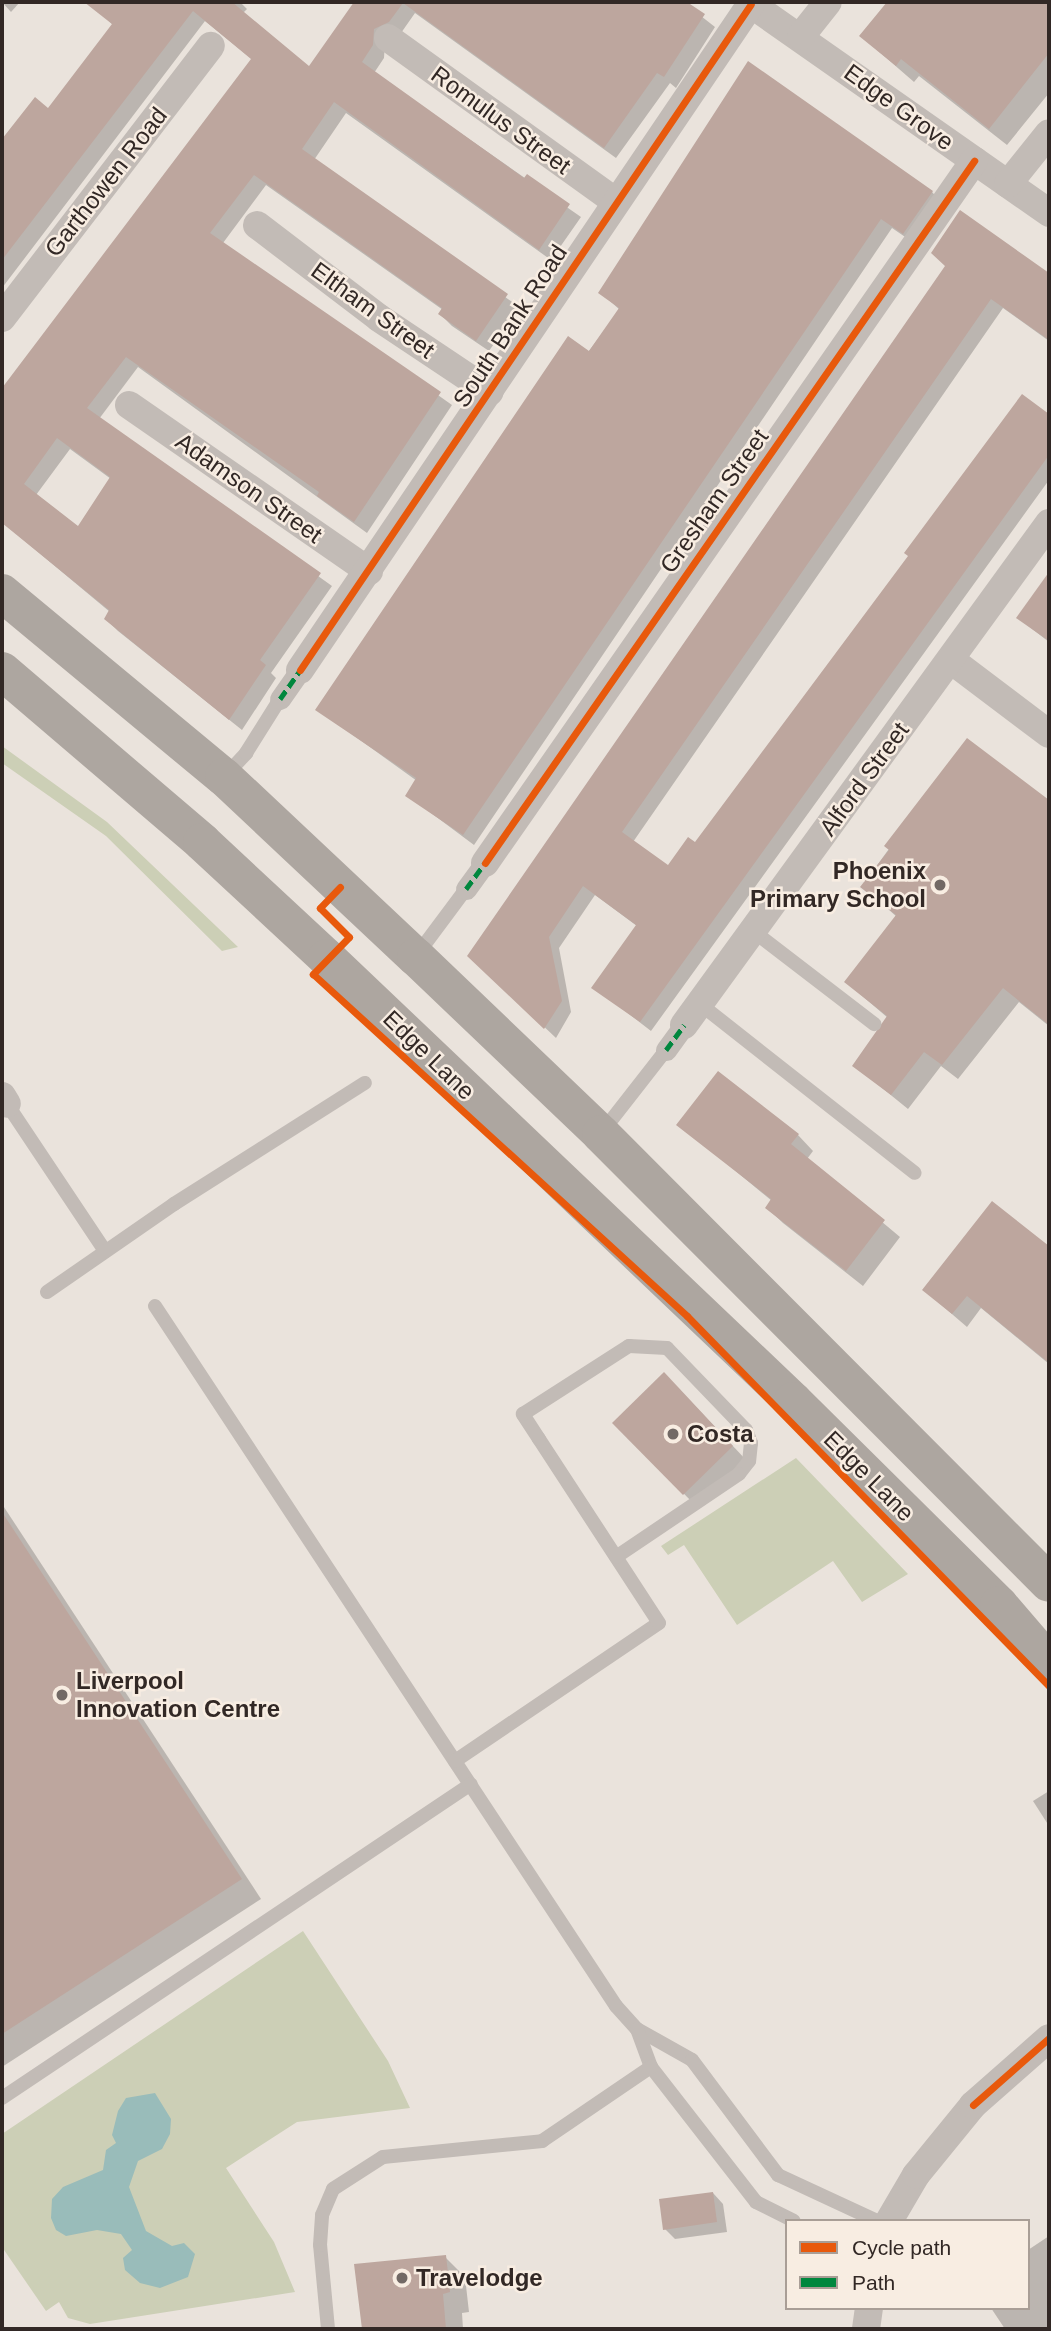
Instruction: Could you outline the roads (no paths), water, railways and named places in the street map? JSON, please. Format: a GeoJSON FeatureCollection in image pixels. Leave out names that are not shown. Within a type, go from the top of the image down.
{"type":"FeatureCollection","features":[{"type":"Feature","properties":{"kind":"highway","name":"Edge Lane"},"geometry":{"type":"LineString","coordinates":[[2,593],[223,777],[416,957],[601,1134],[1049,1583]]}},
{"type":"Feature","properties":{"kind":"highway","name":"Edge Lane"},"geometry":{"type":"LineString","coordinates":[[2,671],[202,842],[327,958],[793,1401],[999,1605],[1049,1663]]}},
{"type":"Feature","properties":{"kind":"street"},"geometry":{"type":"LineString","coordinates":[[801,36],[828,2]]}},
{"type":"Feature","properties":{"kind":"street","name":"Edge Grove"},"geometry":{"type":"LineString","coordinates":[[750,3],[801,36],[1049,213]]}},
{"type":"Feature","properties":{"kind":"street","name":"South Bank Road"},"geometry":{"type":"LineString","coordinates":[[280,699],[490,392],[615,201],[750,3]]}},
{"type":"Feature","properties":{"kind":"street","name":"Romulus Street"},"geometry":{"type":"LineString","coordinates":[[388,38],[615,201]]}},
{"type":"Feature","properties":{"kind":"street","name":"Garthowen Road"},"geometry":{"type":"LineString","coordinates":[[2,318],[211,46]]}},
{"type":"Feature","properties":{"kind":"street"},"geometry":{"type":"LineString","coordinates":[[1008,184],[1049,133]]}},
{"type":"Feature","properties":{"kind":"street","name":"Gresham Street"},"geometry":{"type":"LineString","coordinates":[[466,890],[974,161]]}},
{"type":"Feature","properties":{"kind":"street","name":"Eltham Street"},"geometry":{"type":"LineString","coordinates":[[257,225],[379,318],[490,392]]}},
{"type":"Feature","properties":{"kind":"street","name":"Adamson Street"},"geometry":{"type":"LineString","coordinates":[[129,405],[369,571]]}},
{"type":"Feature","properties":{"kind":"street","name":"Alford Street"},"geometry":{"type":"LineString","coordinates":[[666,1050],[1049,523]]}},
{"type":"Feature","properties":{"kind":"street"},"geometry":{"type":"LineString","coordinates":[[951,660],[1049,734]]}},
{"type":"Feature","properties":{"kind":"street"},"geometry":{"type":"LineString","coordinates":[[891,2219],[916,2175],[973,2105],[1049,2038]]}},
{"type":"Feature","properties":{"kind":"street"},"geometry":{"type":"LineString","coordinates":[[866,2329],[869,2310]]}},
{"type":"Feature","properties":{"kind":"lane","name":"South Bank Road"},"geometry":{"type":"LineString","coordinates":[[223,777],[246,753],[280,699]]}},
{"type":"Feature","properties":{"kind":"lane","name":"Gresham Street"},"geometry":{"type":"LineString","coordinates":[[416,957],[466,890]]}},
{"type":"Feature","properties":{"kind":"lane"},"geometry":{"type":"LineString","coordinates":[[753,931],[874,1024]]}},
{"type":"Feature","properties":{"kind":"lane"},"geometry":{"type":"LineString","coordinates":[[692,1014],[915,1173]]}},
{"type":"Feature","properties":{"kind":"lane","name":"Alford Street"},"geometry":{"type":"LineString","coordinates":[[601,1134],[666,1050]]}},
{"type":"Feature","properties":{"kind":"lane"},"geometry":{"type":"LineString","coordinates":[[47,1292],[105,1251],[365,1083]]}},
{"type":"Feature","properties":{"kind":"lane"},"geometry":{"type":"LineString","coordinates":[[4,1100],[105,1251]]}},
{"type":"Feature","properties":{"kind":"lane"},"geometry":{"type":"LineString","coordinates":[[155,1306],[616,2006],[638,2029],[692,2060],[778,2175],[873,2219]]}},
{"type":"Feature","properties":{"kind":"lane"},"geometry":{"type":"LineString","coordinates":[[455,1761],[659,1623],[616,1557],[523,1414],[629,1346],[667,1348],[746,1430],[751,1443],[749,1461],[739,1474],[616,1557]]}},
{"type":"Feature","properties":{"kind":"lane"},"geometry":{"type":"LineString","coordinates":[[2,2098],[471,1784]]}},
{"type":"Feature","properties":{"kind":"lane"},"geometry":{"type":"LineString","coordinates":[[638,2029],[652,2067],[757,2202],[790,2219]]}},
{"type":"Feature","properties":{"kind":"lane"},"geometry":{"type":"LineString","coordinates":[[328,2329],[320,2245],[322,2215],[333,2189],[383,2157],[542,2141],[652,2067]]}},
{"type":"Feature","properties":{"kind":"water"},"geometry":{"type":"Polygon","coordinates":[[[155,2093],[171,2119],[170,2134],[162,2149],[138,2161],[129,2187],[146,2231],[172,2246],[184,2243],[195,2254],[188,2277],[160,2288],[140,2283],[125,2270],[123,2258],[132,2250],[121,2234],[97,2230],[66,2236],[56,2230],[51,2218],[52,2199],[63,2187],[103,2170],[106,2150],[116,2143],[112,2135],[118,2111],[126,2098],[155,2093]]]}},
{"type":"Feature","properties":{"kind":"place","name":"Phoenix Primary School"},"geometry":{"type":"Point","coordinates":[940,885]}},
{"type":"Feature","properties":{"kind":"place","name":"Costa"},"geometry":{"type":"Point","coordinates":[673,1434]}},
{"type":"Feature","properties":{"kind":"place","name":"Liverpool Innovation Centre"},"geometry":{"type":"Point","coordinates":[62,1695]}},
{"type":"Feature","properties":{"kind":"place","name":"Travelodge"},"geometry":{"type":"Point","coordinates":[402,2278]}}]}
